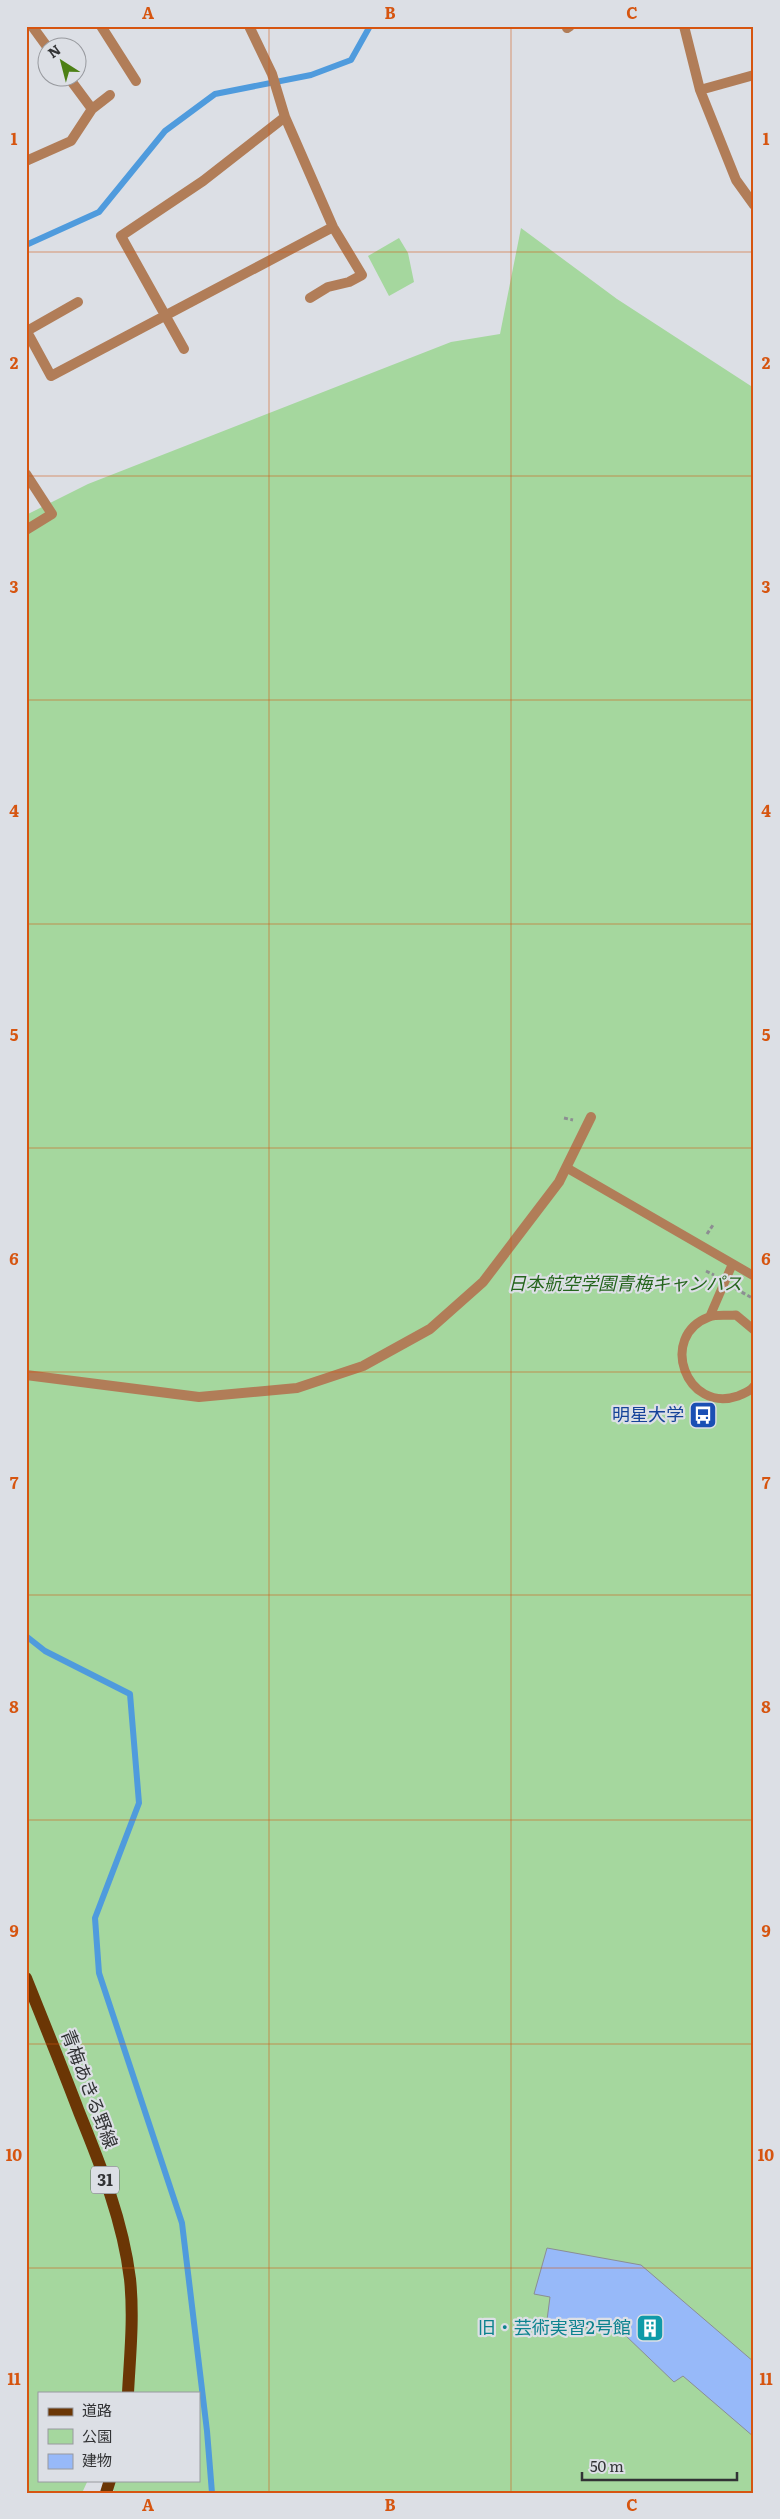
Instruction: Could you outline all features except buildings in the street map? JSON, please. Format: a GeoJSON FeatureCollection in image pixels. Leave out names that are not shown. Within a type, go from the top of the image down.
{"type":"FeatureCollection","features":[{"type":"Feature","properties":{"kind":"main road","name":"青梅あきる野線"},"geometry":{"type":"LineString","coordinates":[[26,1978],[95,2152],[110,2193],[123,2240],[130,2278],[133,2319],[128,2392]]}},
{"type":"Feature","properties":{"kind":"street"},"geometry":{"type":"LineString","coordinates":[[101,26],[136,81]]}},
{"type":"Feature","properties":{"kind":"street"},"geometry":{"type":"LineString","coordinates":[[249,26],[272,74],[285,117],[333,227],[362,275],[350,282],[328,287],[310,298]]}},
{"type":"Feature","properties":{"kind":"street"},"geometry":{"type":"LineString","coordinates":[[684,26],[700,90],[736,180],[754,205]]}},
{"type":"Feature","properties":{"kind":"street"},"geometry":{"type":"LineString","coordinates":[[700,90],[754,74]]}},
{"type":"Feature","properties":{"kind":"street"},"geometry":{"type":"LineString","coordinates":[[76,88],[92,109]]}},
{"type":"Feature","properties":{"kind":"street"},"geometry":{"type":"LineString","coordinates":[[26,161],[70,141],[92,109],[110,95]]}},
{"type":"Feature","properties":{"kind":"street"},"geometry":{"type":"LineString","coordinates":[[184,349],[164,317],[120,236],[203,181],[285,117]]}},
{"type":"Feature","properties":{"kind":"street"},"geometry":{"type":"LineString","coordinates":[[78,302],[27,330],[51,376],[333,227]]}},
{"type":"Feature","properties":{"kind":"street"},"geometry":{"type":"LineString","coordinates":[[26,474],[52,514],[26,530]]}},
{"type":"Feature","properties":{"kind":"street"},"geometry":{"type":"LineString","coordinates":[[26,1375],[199,1397],[297,1388],[362,1366],[430,1329],[483,1282],[527,1228],[567,1168],[591,1117]]}},
{"type":"Feature","properties":{"kind":"lane"},"geometry":{"type":"LineString","coordinates":[[567,1168],[754,1276]]}},
{"type":"Feature","properties":{"kind":"lane"},"geometry":{"type":"LineString","coordinates":[[710,1316],[732,1265]]}},
{"type":"Feature","properties":{"kind":"lane"},"geometry":{"type":"LineString","coordinates":[[753,1327],[736,1316],[710,1316],[693,1326],[686,1340],[680,1361],[687,1380],[708,1396],[730,1398],[750,1391],[754,1386]]}},
{"type":"Feature","properties":{"kind":"green space","name":"日本航空学園青梅キャンパス"},"geometry":{"type":"Polygon","coordinates":[[[521,228],[617,299],[754,388],[754,2493],[115,2493],[109,2482],[200,2482],[200,2392],[38,2392],[38,2482],[87,2482],[82,2493],[26,2493],[26,515],[88,484],[451,342],[500,334],[521,228]]]}},
{"type":"Feature","properties":{"kind":"green space"},"geometry":{"type":"Polygon","coordinates":[[[399,238],[408,253],[414,282],[389,296],[368,256],[399,238]]]}},
{"type":"Feature","properties":{"kind":"waterway"},"geometry":{"type":"LineString","coordinates":[[26,245],[99,212],[165,131],[215,94],[311,75],[351,60],[370,26]]}},
{"type":"Feature","properties":{"kind":"waterway"},"geometry":{"type":"LineString","coordinates":[[26,1636],[45,1651],[130,1694],[139,1803],[95,1918],[99,1973],[182,2223],[207,2431],[212,2493]]}},
{"type":"Feature","properties":{"kind":"place","name":"明星大学"},"geometry":{"type":"Point","coordinates":[703,1415]}},
{"type":"Feature","properties":{"kind":"place","name":"旧・芸術実習2号館"},"geometry":{"type":"Point","coordinates":[650,2328]}}]}
